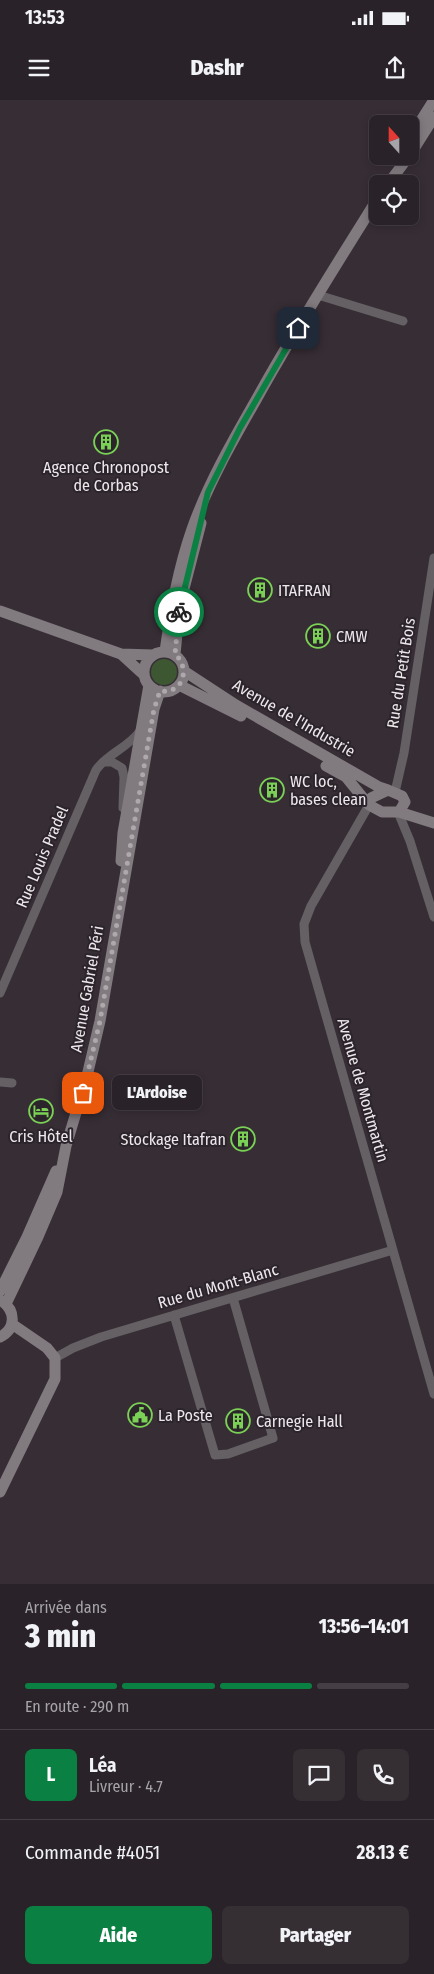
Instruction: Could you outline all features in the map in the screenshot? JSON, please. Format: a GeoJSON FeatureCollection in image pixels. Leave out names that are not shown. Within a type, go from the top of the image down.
{"type":"FeatureCollection","features":[{"type":"Feature","properties":{"kind":"main road"},"geometry":{"type":"LineString","coordinates":[[419,124],[434,100]]}},
{"type":"Feature","properties":{"kind":"main road"},"geometry":{"type":"LineString","coordinates":[[419,141],[434,117]]}},
{"type":"Feature","properties":{"kind":"main road"},"geometry":{"type":"LineString","coordinates":[[394,175],[402,165]]}},
{"type":"Feature","properties":{"kind":"main road"},"geometry":{"type":"LineString","coordinates":[[170,653],[180,604],[208,492],[240,428],[369,213]]}},
{"type":"Feature","properties":{"kind":"main road"},"geometry":{"type":"LineString","coordinates":[[0,611],[121,654],[153,655],[170,653],[182,663],[184,671],[179,685],[170,691],[160,691],[121,654]]}},
{"type":"Feature","properties":{"kind":"main road"},"geometry":{"type":"LineString","coordinates":[[147,680],[145,664],[153,655]]}},
{"type":"Feature","properties":{"kind":"main road","name":"Avenue de l'Industrie"},"geometry":{"type":"LineString","coordinates":[[184,671],[236,705],[379,787],[392,791],[401,809],[434,823]]}},
{"type":"Feature","properties":{"kind":"main road","name":"Avenue Gabriel Péri"},"geometry":{"type":"LineString","coordinates":[[120,896],[123,833],[142,728],[147,680]]}},
{"type":"Feature","properties":{"kind":"main road","name":"Avenue de l'Industrie"},"geometry":{"type":"LineString","coordinates":[[179,685],[231,711],[346,777],[368,805]]}},
{"type":"Feature","properties":{"kind":"main road","name":"Avenue Gabriel Péri"},"geometry":{"type":"LineString","coordinates":[[3,1302],[37,1239],[56,1192],[66,1146],[87,1076],[110,961],[154,709],[160,691]]}},
{"type":"Feature","properties":{"kind":"main road"},"geometry":{"type":"LineString","coordinates":[[392,791],[371,798],[368,805],[382,812],[401,809]]}},
{"type":"Feature","properties":{"kind":"main road","name":"Avenue Gabriel Péri"},"geometry":{"type":"LineString","coordinates":[[0,1291],[27,1237],[66,1146]]}},
{"type":"Feature","properties":{"kind":"main road"},"geometry":{"type":"LineString","coordinates":[[0,1492],[55,1379],[55,1358],[47,1348],[7,1331],[12,1313],[3,1302]]}},
{"type":"Feature","properties":{"kind":"street"},"geometry":{"type":"LineString","coordinates":[[318,295],[403,322]]}},
{"type":"Feature","properties":{"kind":"street","name":"Rue du Petit Bois"},"geometry":{"type":"LineString","coordinates":[[392,791],[403,760],[434,558]]}},
{"type":"Feature","properties":{"kind":"street","name":"Rue Louis Pradel"},"geometry":{"type":"LineString","coordinates":[[0,993],[94,776],[103,762],[133,740],[142,728]]}},
{"type":"Feature","properties":{"kind":"street"},"geometry":{"type":"LineString","coordinates":[[103,762],[118,763],[123,772],[123,833]]}},
{"type":"Feature","properties":{"kind":"street","name":"Avenue de Montmartin"},"geometry":{"type":"LineString","coordinates":[[368,805],[311,906],[304,924],[308,951],[434,1394]]}},
{"type":"Feature","properties":{"kind":"street"},"geometry":{"type":"LineString","coordinates":[[401,809],[434,917]]}},
{"type":"Feature","properties":{"kind":"street"},"geometry":{"type":"LineString","coordinates":[[0,1082],[12,1083]]}},
{"type":"Feature","properties":{"kind":"street","name":"Rue du Mont-Blanc"},"geometry":{"type":"LineString","coordinates":[[55,1358],[73,1348],[101,1337],[393,1250]]}},
{"type":"Feature","properties":{"kind":"street"},"geometry":{"type":"LineString","coordinates":[[174,1315],[215,1455],[228,1454],[273,1438],[233,1298]]}},
{"type":"Feature","properties":{"kind":"green space"},"geometry":{"type":"Polygon","coordinates":[[[164,659],[173,663],[177,672],[173,681],[164,685],[155,681],[151,672],[155,663],[164,659]]]}},
{"type":"Feature","properties":{"kind":"way so far"},"geometry":{"type":"LineString","coordinates":[[83,1093],[100,1021],[120,896],[133,834],[154,709],[160,691],[167,692],[177,687],[184,675],[182,663],[175,654],[176,626],[179,612]]}},
{"type":"Feature","properties":{"kind":"place","name":"Agence Chronopost de Corbas"},"geometry":{"type":"Point","coordinates":[106,442]}},
{"type":"Feature","properties":{"kind":"place","name":"ITAFRAN"},"geometry":{"type":"Point","coordinates":[260,590]}},
{"type":"Feature","properties":{"kind":"place","name":"CMW"},"geometry":{"type":"Point","coordinates":[318,636]}},
{"type":"Feature","properties":{"kind":"place","name":"WC loc, bases clean"},"geometry":{"type":"Point","coordinates":[272,790]}},
{"type":"Feature","properties":{"kind":"place","name":"L'Ardoise"},"geometry":{"type":"Point","coordinates":[83,1093]}},
{"type":"Feature","properties":{"kind":"place","name":"Cris Hôtel"},"geometry":{"type":"Point","coordinates":[41,1111]}},
{"type":"Feature","properties":{"kind":"place","name":"Stockage Itafran"},"geometry":{"type":"Point","coordinates":[243,1139]}},
{"type":"Feature","properties":{"kind":"place","name":"La Poste"},"geometry":{"type":"Point","coordinates":[140,1415]}},
{"type":"Feature","properties":{"kind":"place","name":"Carnegie Hall"},"geometry":{"type":"Point","coordinates":[238,1421]}},
{"type":"Feature","properties":{"kind":"route"},"geometry":{"type":"LineString","coordinates":[[179,612],[208,492],[240,428],[298,328]]}}]}
